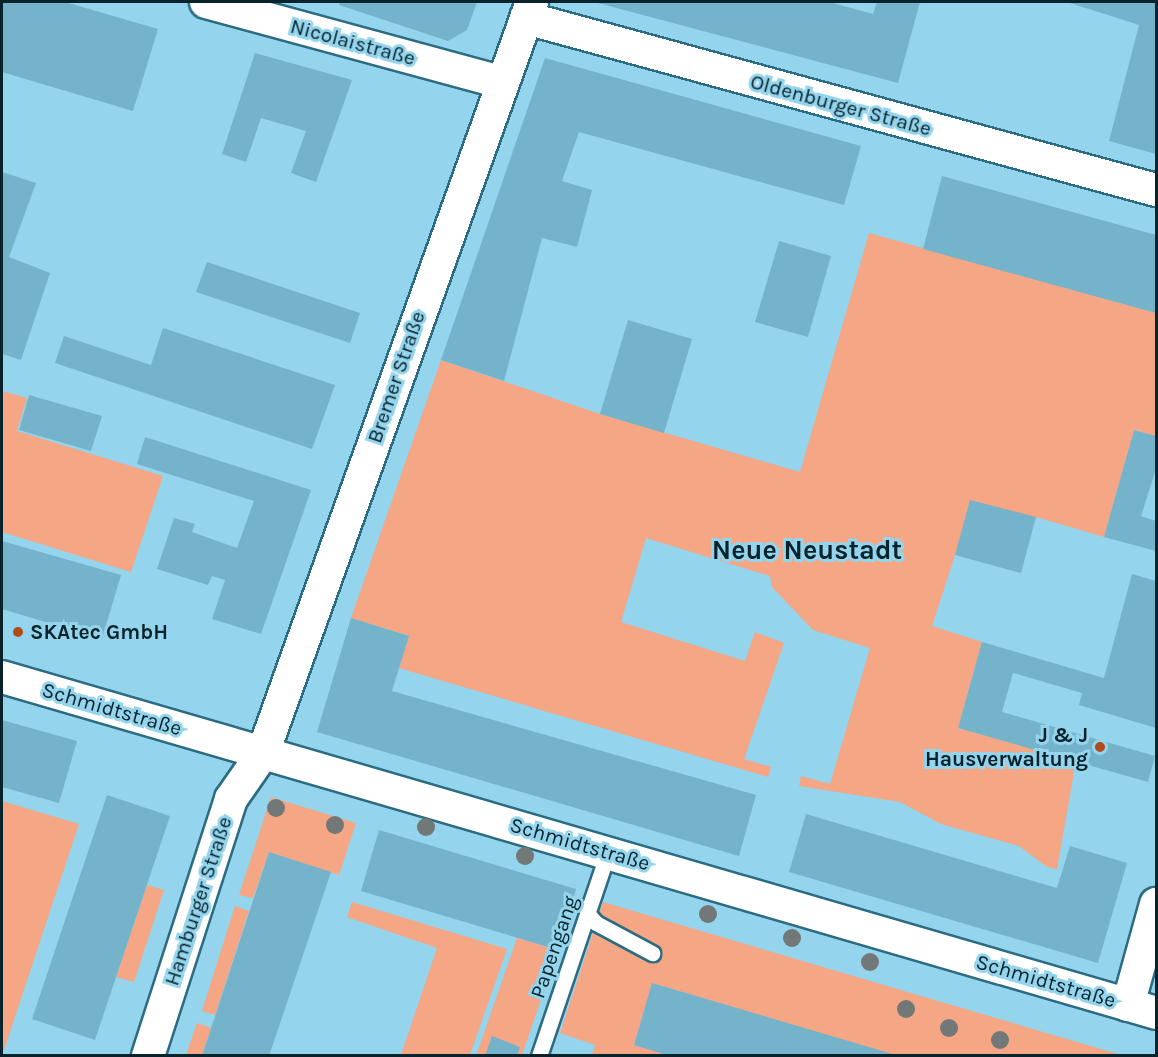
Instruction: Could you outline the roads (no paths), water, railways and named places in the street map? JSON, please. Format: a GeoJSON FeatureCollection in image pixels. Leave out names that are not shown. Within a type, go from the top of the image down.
{"type":"FeatureCollection","features":[{"type":"Feature","properties":{"kind":"street","name":"Nicolaistraße"},"geometry":{"type":"LineString","coordinates":[[206,2],[501,82]]}},
{"type":"Feature","properties":{"kind":"street","name":"Bremer Straße"},"geometry":{"type":"LineString","coordinates":[[263,753],[501,82],[529,10]]}},
{"type":"Feature","properties":{"kind":"street","name":"Oldenburger Straße"},"geometry":{"type":"LineString","coordinates":[[529,10],[1156,190]]}},
{"type":"Feature","properties":{"kind":"street","name":"Schmidtstraße"},"geometry":{"type":"LineString","coordinates":[[2,678],[608,852],[1142,1009]]}},
{"type":"Feature","properties":{"kind":"street","name":"Hamburger Straße"},"geometry":{"type":"LineString","coordinates":[[148,1056],[231,799],[263,753]]}},
{"type":"Feature","properties":{"kind":"street"},"geometry":{"type":"LineString","coordinates":[[1142,1009],[1156,904]]}},
{"type":"Feature","properties":{"kind":"lane","name":"Papengang"},"geometry":{"type":"LineString","coordinates":[[539,1056],[608,852]]}},
{"type":"Feature","properties":{"kind":"lane"},"geometry":{"type":"LineString","coordinates":[[587,913],[596,923],[652,953]]}},
{"type":"Feature","properties":{"kind":"place","name":"SKAtec GmbH"},"geometry":{"type":"Point","coordinates":[18,632]}},
{"type":"Feature","properties":{"kind":"place","name":"J & J Hausverwaltung"},"geometry":{"type":"Point","coordinates":[1100,747]}},
{"type":"Feature","properties":{"kind":"district","name":"Neue Neustadt"},"geometry":{"type":"Point","coordinates":[807,551]}}]}
